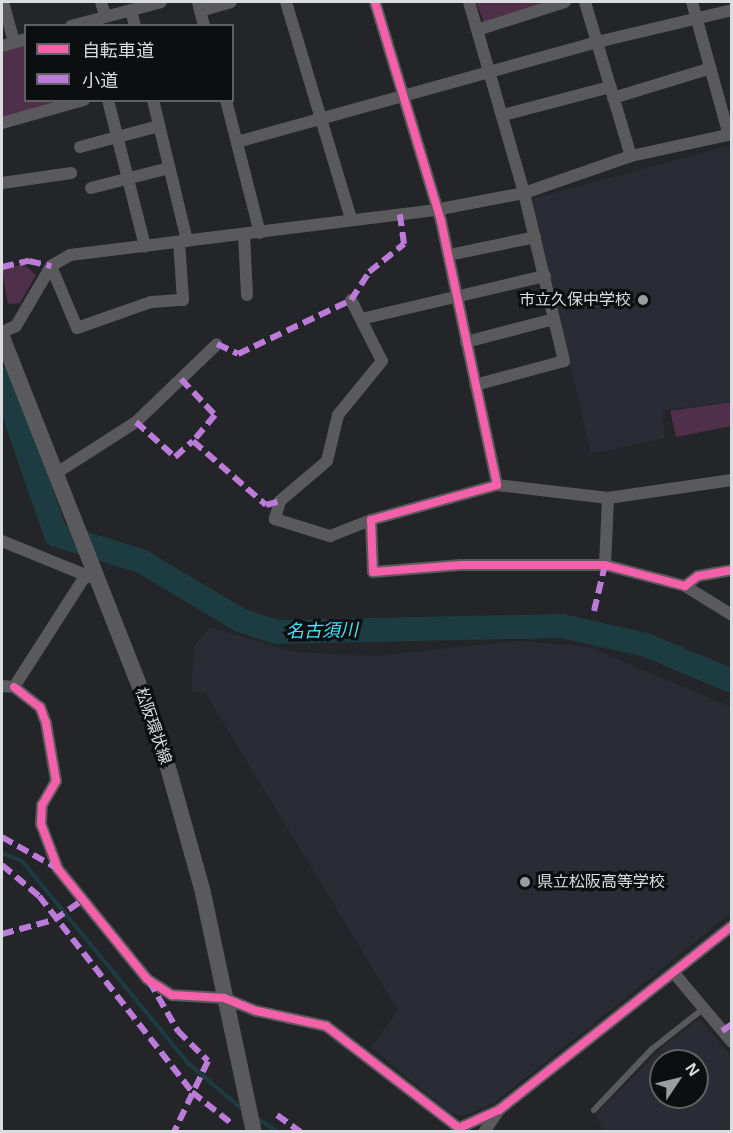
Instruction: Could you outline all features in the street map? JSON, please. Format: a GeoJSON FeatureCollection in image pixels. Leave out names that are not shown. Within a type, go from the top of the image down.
{"type":"FeatureCollection","features":[{"type":"Feature","properties":{"kind":"main road","name":"松阪環状線"},"geometry":{"type":"LineString","coordinates":[[2,337],[58,472],[75,517],[91,572],[159,735],[203,893],[254,1131]]}},
{"type":"Feature","properties":{"kind":"street"},"geometry":{"type":"LineString","coordinates":[[3,2],[14,42]]}},
{"type":"Feature","properties":{"kind":"street"},"geometry":{"type":"LineString","coordinates":[[101,2],[105,15]]}},
{"type":"Feature","properties":{"kind":"street"},"geometry":{"type":"LineString","coordinates":[[77,24],[161,2]]}},
{"type":"Feature","properties":{"kind":"street"},"geometry":{"type":"LineString","coordinates":[[204,24],[199,6],[231,2]]}},
{"type":"Feature","properties":{"kind":"street"},"geometry":{"type":"LineString","coordinates":[[286,2],[351,219]]}},
{"type":"Feature","properties":{"kind":"street"},"geometry":{"type":"LineString","coordinates":[[375,2],[449,255],[497,485]]}},
{"type":"Feature","properties":{"kind":"street"},"geometry":{"type":"LineString","coordinates":[[469,2],[480,29],[492,72],[535,237],[564,361],[475,385]]}},
{"type":"Feature","properties":{"kind":"street"},"geometry":{"type":"LineString","coordinates":[[480,29],[565,2]]}},
{"type":"Feature","properties":{"kind":"street"},"geometry":{"type":"LineString","coordinates":[[585,2],[631,156]]}},
{"type":"Feature","properties":{"kind":"street"},"geometry":{"type":"LineString","coordinates":[[2,332],[16,326],[51,266],[70,255],[435,210],[524,193],[631,156],[730,135],[692,2]]}},
{"type":"Feature","properties":{"kind":"street"},"geometry":{"type":"LineString","coordinates":[[131,10],[134,24]]}},
{"type":"Feature","properties":{"kind":"street"},"geometry":{"type":"LineString","coordinates":[[237,142],[402,99],[597,42],[732,10]]}},
{"type":"Feature","properties":{"kind":"street"},"geometry":{"type":"LineString","coordinates":[[502,115],[711,68]]}},
{"type":"Feature","properties":{"kind":"street"},"geometry":{"type":"LineString","coordinates":[[2,123],[77,102]]}},
{"type":"Feature","properties":{"kind":"street"},"geometry":{"type":"LineString","coordinates":[[108,102],[145,246]]}},
{"type":"Feature","properties":{"kind":"street"},"geometry":{"type":"LineString","coordinates":[[51,266],[77,328],[151,302],[183,300],[183,241],[153,102]]}},
{"type":"Feature","properties":{"kind":"street"},"geometry":{"type":"LineString","coordinates":[[227,102],[260,232]]}},
{"type":"Feature","properties":{"kind":"street"},"geometry":{"type":"LineString","coordinates":[[80,147],[159,126]]}},
{"type":"Feature","properties":{"kind":"street"},"geometry":{"type":"LineString","coordinates":[[91,188],[169,168]]}},
{"type":"Feature","properties":{"kind":"street"},"geometry":{"type":"LineString","coordinates":[[2,183],[71,173]]}},
{"type":"Feature","properties":{"kind":"street"},"geometry":{"type":"LineString","coordinates":[[244,234],[247,295]]}},
{"type":"Feature","properties":{"kind":"street"},"geometry":{"type":"LineString","coordinates":[[449,255],[535,237]]}},
{"type":"Feature","properties":{"kind":"street"},"geometry":{"type":"LineString","coordinates":[[361,319],[544,276]]}},
{"type":"Feature","properties":{"kind":"street"},"geometry":{"type":"LineString","coordinates":[[351,300],[382,361],[339,415],[327,461],[280,501],[275,519],[330,536],[371,520],[497,485],[608,498],[732,480]]}},
{"type":"Feature","properties":{"kind":"street"},"geometry":{"type":"LineString","coordinates":[[466,342],[554,319]]}},
{"type":"Feature","properties":{"kind":"street"},"geometry":{"type":"LineString","coordinates":[[58,472],[136,422],[217,344]]}},
{"type":"Feature","properties":{"kind":"street"},"geometry":{"type":"LineString","coordinates":[[606,566],[608,498]]}},
{"type":"Feature","properties":{"kind":"street"},"geometry":{"type":"LineString","coordinates":[[371,520],[373,572],[461,565],[606,566],[685,586],[732,615]]}},
{"type":"Feature","properties":{"kind":"street"},"geometry":{"type":"LineString","coordinates":[[2,542],[91,572],[8,687],[40,707],[46,723],[56,781],[42,805],[41,824],[58,869],[147,979],[172,996],[224,998],[257,1011],[326,1026],[459,1128],[499,1110],[732,926]]}},
{"type":"Feature","properties":{"kind":"street"},"geometry":{"type":"LineString","coordinates":[[685,586],[698,576],[732,570]]}},
{"type":"Feature","properties":{"kind":"street"},"geometry":{"type":"LineString","coordinates":[[674,973],[732,1042]]}},
{"type":"Feature","properties":{"kind":"street"},"geometry":{"type":"LineString","coordinates":[[484,1131],[499,1110]]}},
{"type":"Feature","properties":{"kind":"lane"},"geometry":{"type":"LineString","coordinates":[[594,1110],[652,1048],[703,1008]]}},
{"type":"Feature","properties":{"kind":"shaded area"},"geometry":{"type":"Polygon","coordinates":[[[476,2],[551,2],[484,23],[476,2]]]}},
{"type":"Feature","properties":{"kind":"shaded area"},"geometry":{"type":"Polygon","coordinates":[[[24,45],[24,102],[63,102],[2,118],[2,52],[24,45]]]}},
{"type":"Feature","properties":{"kind":"shaded area","name":"市立久保中学校"},"geometry":{"type":"Polygon","coordinates":[[[731,145],[731,401],[662,411],[665,438],[591,454],[532,199],[731,145]]]}},
{"type":"Feature","properties":{"kind":"shaded area"},"geometry":{"type":"Polygon","coordinates":[[[23,264],[36,275],[20,303],[8,304],[2,270],[23,264]]]}},
{"type":"Feature","properties":{"kind":"shaded area"},"geometry":{"type":"Polygon","coordinates":[[[731,402],[731,426],[676,437],[670,411],[731,402]]]}},
{"type":"Feature","properties":{"kind":"shaded area","name":"県立松阪高等学校"},"geometry":{"type":"Polygon","coordinates":[[[209,627],[294,652],[373,656],[518,641],[589,647],[731,707],[731,913],[494,1103],[464,1116],[450,1113],[371,1047],[398,1010],[206,694],[191,691],[194,647],[209,627]]]}},
{"type":"Feature","properties":{"kind":"shaded area"},"geometry":{"type":"Polygon","coordinates":[[[700,1019],[731,1056],[731,1131],[604,1131],[595,1115],[649,1061],[649,1109],[709,1109],[709,1049],[661,1049],[700,1019]]]}},
{"type":"Feature","properties":{"kind":"waterway","name":"名古須川"},"geometry":{"type":"LineString","coordinates":[[2,379],[56,535],[141,561],[240,620],[276,632],[562,626],[646,645],[732,681]]}},
{"type":"Feature","properties":{"kind":"waterway"},"geometry":{"type":"LineString","coordinates":[[2,853],[22,861],[189,1064],[243,1110]]}},
{"type":"Feature","properties":{"kind":"waterway"},"geometry":{"type":"LineString","coordinates":[[257,1118],[278,1132]]}},
{"type":"Feature","properties":{"kind":"marked path"},"geometry":{"type":"LineString","coordinates":[[217,344],[238,354],[351,300],[369,272],[404,244],[400,214]]}},
{"type":"Feature","properties":{"kind":"marked path"},"geometry":{"type":"LineString","coordinates":[[2,267],[29,261],[51,266]]}},
{"type":"Feature","properties":{"kind":"marked path"},"geometry":{"type":"LineString","coordinates":[[181,379],[215,415],[193,441],[266,505],[280,501]]}},
{"type":"Feature","properties":{"kind":"marked path"},"geometry":{"type":"LineString","coordinates":[[136,422],[175,457],[193,441]]}},
{"type":"Feature","properties":{"kind":"marked path"},"geometry":{"type":"LineString","coordinates":[[594,611],[605,565]]}},
{"type":"Feature","properties":{"kind":"marked path"},"geometry":{"type":"LineString","coordinates":[[2,837],[58,869]]}},
{"type":"Feature","properties":{"kind":"marked path"},"geometry":{"type":"LineString","coordinates":[[2,865],[39,896],[192,1092],[231,1123]]}},
{"type":"Feature","properties":{"kind":"marked path"},"geometry":{"type":"LineString","coordinates":[[2,934],[54,920],[83,900]]}},
{"type":"Feature","properties":{"kind":"marked path"},"geometry":{"type":"LineString","coordinates":[[149,981],[178,1031],[208,1061],[174,1132]]}},
{"type":"Feature","properties":{"kind":"marked path"},"geometry":{"type":"LineString","coordinates":[[722,1031],[732,1024]]}},
{"type":"Feature","properties":{"kind":"marked path"},"geometry":{"type":"LineString","coordinates":[[277,1115],[300,1132]]}},
{"type":"Feature","properties":{"kind":"cycle path"},"geometry":{"type":"LineString","coordinates":[[375,2],[441,221],[497,485],[371,520],[373,572],[461,565],[605,565],[685,586],[698,576],[732,570]]}},
{"type":"Feature","properties":{"kind":"cycle path"},"geometry":{"type":"LineString","coordinates":[[14,687],[40,707],[46,723],[56,781],[42,805],[41,824],[58,869],[147,979],[172,995],[224,998],[257,1011],[326,1026],[459,1128],[499,1110],[732,926]]}},
{"type":"Feature","properties":{"kind":"place","name":"市立久保中学校"},"geometry":{"type":"Point","coordinates":[643,300]}},
{"type":"Feature","properties":{"kind":"place","name":"県立松阪高等学校"},"geometry":{"type":"Point","coordinates":[525,882]}}]}
